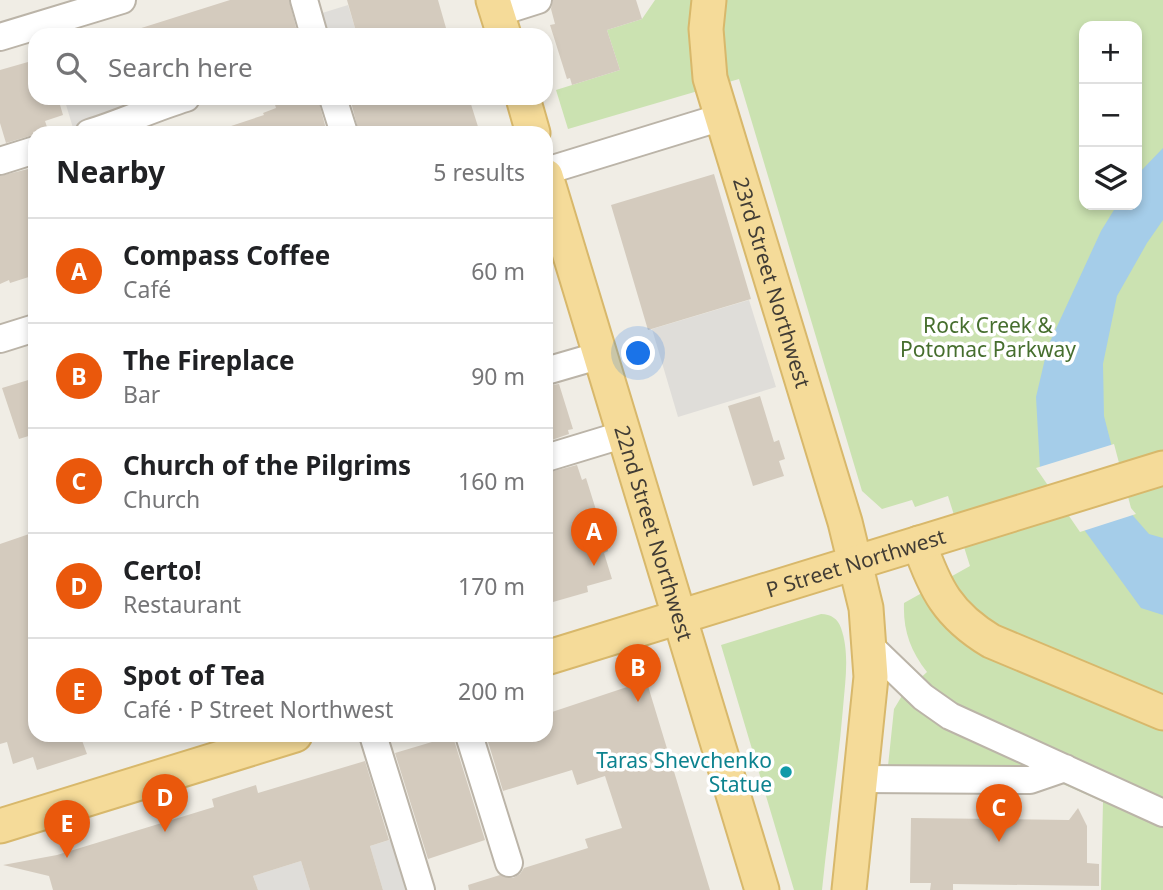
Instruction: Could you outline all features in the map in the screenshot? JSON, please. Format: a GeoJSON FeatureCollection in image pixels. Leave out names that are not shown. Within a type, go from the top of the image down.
{"type":"FeatureCollection","features":[{"type":"Feature","properties":{"kind":"main road","name":"23rd Street Northwest"},"geometry":{"type":"LineString","coordinates":[[709,0],[706,29],[710,78],[856,562]]}},
{"type":"Feature","properties":{"kind":"main road"},"geometry":{"type":"LineString","coordinates":[[525,105],[531,126]]}},
{"type":"Feature","properties":{"kind":"main road","name":"22nd Street Northwest"},"geometry":{"type":"LineString","coordinates":[[553,197],[762,890]]}},
{"type":"Feature","properties":{"kind":"main road","name":"P Street Northwest"},"geometry":{"type":"LineString","coordinates":[[553,656],[1163,467]]}},
{"type":"Feature","properties":{"kind":"main road"},"geometry":{"type":"LineString","coordinates":[[919,543],[941,596],[961,621],[974,631],[991,641],[1163,713]]}},
{"type":"Feature","properties":{"kind":"main road"},"geometry":{"type":"LineString","coordinates":[[849,890],[870,677],[866,608],[856,562]]}},
{"type":"Feature","properties":{"kind":"main road"},"geometry":{"type":"LineString","coordinates":[[0,826],[272,742]]}},
{"type":"Feature","properties":{"kind":"street"},"geometry":{"type":"LineString","coordinates":[[30,28],[122,0]]}},
{"type":"Feature","properties":{"kind":"street"},"geometry":{"type":"LineString","coordinates":[[304,0],[312,28]]}},
{"type":"Feature","properties":{"kind":"street"},"geometry":{"type":"LineString","coordinates":[[498,16],[538,0]]}},
{"type":"Feature","properties":{"kind":"street"},"geometry":{"type":"LineString","coordinates":[[0,37],[28,29]]}},
{"type":"Feature","properties":{"kind":"street"},"geometry":{"type":"LineString","coordinates":[[111,126],[161,105]]}},
{"type":"Feature","properties":{"kind":"street"},"geometry":{"type":"LineString","coordinates":[[335,105],[342,126]]}},
{"type":"Feature","properties":{"kind":"street"},"geometry":{"type":"LineString","coordinates":[[553,172],[722,117]]}},
{"type":"Feature","properties":{"kind":"street"},"geometry":{"type":"LineString","coordinates":[[0,161],[28,152]]}},
{"type":"Feature","properties":{"kind":"street"},"geometry":{"type":"LineString","coordinates":[[0,339],[28,330]]}},
{"type":"Feature","properties":{"kind":"street"},"geometry":{"type":"LineString","coordinates":[[553,369],[601,355]]}},
{"type":"Feature","properties":{"kind":"street"},"geometry":{"type":"LineString","coordinates":[[553,456],[625,434]]}},
{"type":"Feature","properties":{"kind":"street"},"geometry":{"type":"LineString","coordinates":[[869,645],[934,707],[1163,814]]}},
{"type":"Feature","properties":{"kind":"street"},"geometry":{"type":"LineString","coordinates":[[375,742],[421,890]]}},
{"type":"Feature","properties":{"kind":"street"},"geometry":{"type":"LineString","coordinates":[[471,742],[509,863]]}},
{"type":"Feature","properties":{"kind":"street"},"geometry":{"type":"LineString","coordinates":[[861,779],[1030,779],[1065,768]]}},
{"type":"Feature","properties":{"kind":"green space","name":"Rock Creek & Potomac Parkway"},"geometry":{"type":"Polygon","coordinates":[[[655,0],[1163,0],[1163,890],[1101,890],[1103,802],[1027,768],[888,766],[894,709],[903,694],[927,672],[909,639],[904,603],[970,566],[948,496],[915,507],[912,500],[882,509],[862,491],[739,79],[568,129],[556,90],[620,70],[607,30],[642,19],[655,0]]]}},
{"type":"Feature","properties":{"kind":"green space"},"geometry":{"type":"Polygon","coordinates":[[[821,614],[836,620],[844,638],[846,668],[841,731],[822,890],[794,890],[721,645],[821,614]]]}},
{"type":"Feature","properties":{"kind":"shaded area"},"geometry":{"type":"Polygon","coordinates":[[[348,5],[355,28],[323,28],[319,14],[348,5]]]}},
{"type":"Feature","properties":{"kind":"shaded area"},"geometry":{"type":"Polygon","coordinates":[[[66,105],[140,105],[135,109],[72,126],[66,105]]]}},
{"type":"Feature","properties":{"kind":"shaded area"},"geometry":{"type":"Polygon","coordinates":[[[749,300],[776,387],[678,417],[652,329],[749,300]]]}},
{"type":"Feature","properties":{"kind":"shaded area"},"geometry":{"type":"Polygon","coordinates":[[[396,838],[411,890],[383,890],[370,846],[396,838]]]}},
{"type":"Feature","properties":{"kind":"shaded area"},"geometry":{"type":"Polygon","coordinates":[[[301,861],[310,890],[258,890],[253,876],[301,861]]]}},
{"type":"Feature","properties":{"kind":"water"},"geometry":{"type":"Polygon","coordinates":[[[1163,148],[1163,220],[1117,296],[1103,364],[1104,416],[1128,510],[1149,534],[1163,538],[1163,615],[1141,608],[1040,469],[1036,397],[1048,346],[1101,231],[1114,210],[1142,210],[1142,170],[1163,148]]]}},
{"type":"Feature","properties":{"kind":"pier"},"geometry":{"type":"Polygon","coordinates":[[[1114,444],[1131,508],[1136,514],[1080,532],[1036,468],[1114,444]]]}},
{"type":"Feature","properties":{"kind":"building"},"geometry":{"type":"Polygon","coordinates":[[[230,0],[289,0],[296,28],[141,28],[230,0]]]}},
{"type":"Feature","properties":{"kind":"building"},"geometry":{"type":"Polygon","coordinates":[[[347,0],[438,0],[446,28],[355,28],[347,0]]]}},
{"type":"Feature","properties":{"kind":"building"},"geometry":{"type":"Polygon","coordinates":[[[553,0],[636,0],[642,19],[607,30],[620,70],[572,85],[570,78],[567,79],[550,25],[555,24],[551,9],[553,0]]]}},
{"type":"Feature","properties":{"kind":"building"},"geometry":{"type":"Polygon","coordinates":[[[28,62],[28,105],[60,105],[63,115],[45,121],[47,126],[28,126],[28,136],[6,143],[0,123],[0,70],[28,62]]]}},
{"type":"Feature","properties":{"kind":"building"},"geometry":{"type":"Polygon","coordinates":[[[275,105],[320,105],[325,126],[231,126],[276,108],[275,105]]]}},
{"type":"Feature","properties":{"kind":"building"},"geometry":{"type":"Polygon","coordinates":[[[352,105],[471,105],[478,126],[357,126],[352,105]]]}},
{"type":"Feature","properties":{"kind":"building"},"geometry":{"type":"Polygon","coordinates":[[[28,169],[28,277],[0,284],[0,176],[28,169]]]}},
{"type":"Feature","properties":{"kind":"building"},"geometry":{"type":"Polygon","coordinates":[[[714,174],[751,299],[648,330],[611,205],[714,174]]]}},
{"type":"Feature","properties":{"kind":"building"},"geometry":{"type":"Polygon","coordinates":[[[28,380],[28,436],[19,439],[2,388],[28,380]]]}},
{"type":"Feature","properties":{"kind":"building"},"geometry":{"type":"Polygon","coordinates":[[[559,384],[573,429],[568,430],[569,434],[553,440],[553,385],[559,384]]]}},
{"type":"Feature","properties":{"kind":"building"},"geometry":{"type":"Polygon","coordinates":[[[760,396],[774,442],[779,440],[785,459],[779,461],[784,476],[753,486],[728,406],[760,396]]]}},
{"type":"Feature","properties":{"kind":"building"},"geometry":{"type":"Polygon","coordinates":[[[577,465],[582,480],[586,478],[608,551],[604,553],[612,579],[587,586],[588,592],[553,602],[553,471],[577,465]]]}},
{"type":"Feature","properties":{"kind":"building"},"geometry":{"type":"Polygon","coordinates":[[[28,534],[28,742],[83,742],[87,754],[37,770],[33,757],[13,764],[7,742],[0,744],[0,544],[28,534]]]}},
{"type":"Feature","properties":{"kind":"building"},"geometry":{"type":"Polygon","coordinates":[[[639,683],[648,686],[710,890],[469,890],[468,885],[500,875],[513,878],[524,868],[588,848],[585,839],[622,828],[605,776],[577,785],[572,770],[503,791],[488,742],[553,742],[553,712],[639,683]]]}},
{"type":"Feature","properties":{"kind":"building"},"geometry":{"type":"Polygon","coordinates":[[[432,742],[455,742],[485,840],[428,859],[395,753],[432,742]]]}},
{"type":"Feature","properties":{"kind":"building"},"geometry":{"type":"Polygon","coordinates":[[[365,761],[389,840],[370,846],[383,890],[310,890],[301,861],[253,876],[258,890],[53,890],[49,876],[3,865],[57,855],[214,807],[212,799],[256,785],[258,793],[365,761]]]}},
{"type":"Feature","properties":{"kind":"building"},"geometry":{"type":"Polygon","coordinates":[[[1078,808],[1087,826],[1087,863],[1099,864],[1099,886],[953,884],[953,890],[930,890],[931,883],[910,883],[911,818],[1069,820],[1078,808]]]}},
{"type":"Feature","properties":{"kind":"place","name":"Compass Coffee"},"geometry":{"type":"Point","coordinates":[594,566]}},
{"type":"Feature","properties":{"kind":"place","name":"The Fireplace"},"geometry":{"type":"Point","coordinates":[638,702]}},
{"type":"Feature","properties":{"kind":"place","name":"Taras Shevchenko Statue"},"geometry":{"type":"Point","coordinates":[786,772]}},
{"type":"Feature","properties":{"kind":"place","name":"Certo!"},"geometry":{"type":"Point","coordinates":[165,832]}},
{"type":"Feature","properties":{"kind":"place","name":"Church of the Pilgrims"},"geometry":{"type":"Point","coordinates":[999,842]}},
{"type":"Feature","properties":{"kind":"place","name":"Spot of Tea"},"geometry":{"type":"Point","coordinates":[67,858]}}]}
